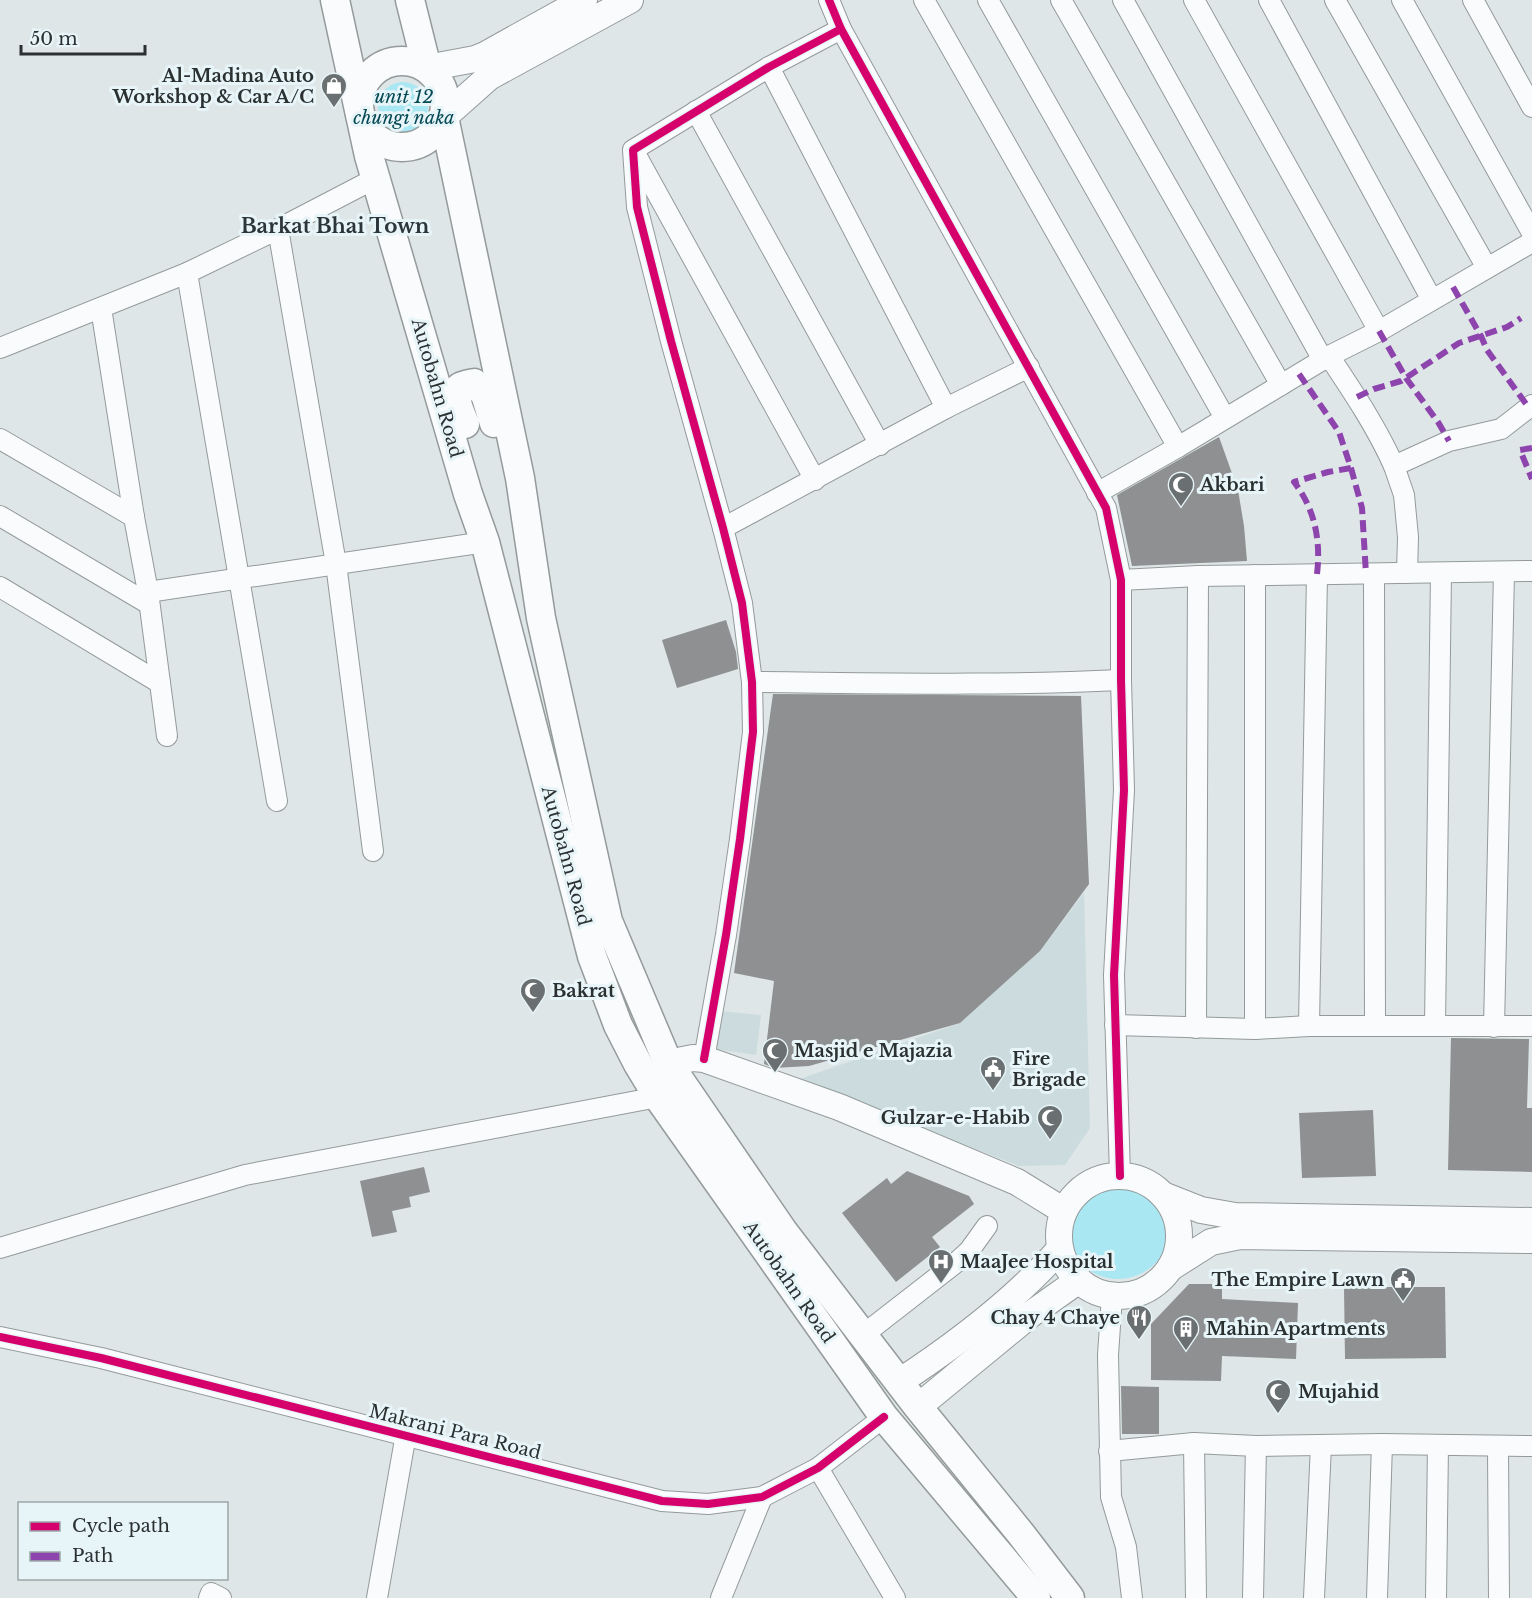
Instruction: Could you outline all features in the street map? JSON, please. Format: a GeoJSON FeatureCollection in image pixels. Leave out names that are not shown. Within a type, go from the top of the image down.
{"type":"FeatureCollection","features":[{"type":"Feature","properties":{"kind":"highway","name":"Autobahn Road"},"geometry":{"type":"LineString","coordinates":[[335,0],[376,178],[468,494],[485,542],[592,956],[618,1025],[658,1097],[884,1417],[1036,1598]]}},
{"type":"Feature","properties":{"kind":"highway"},"geometry":{"type":"LineString","coordinates":[[410,0],[427,68],[439,83],[444,94],[444,117],[438,129],[428,139],[415,146],[401,148],[387,145],[374,138],[365,127],[360,113],[359,100],[363,86],[370,75],[381,66],[395,62],[408,62],[427,68]]}},
{"type":"Feature","properties":{"kind":"highway","name":"Autobahn Road"},"geometry":{"type":"LineString","coordinates":[[444,117],[520,478],[541,618],[608,921],[668,1063],[783,1231],[918,1407],[1022,1534],[1070,1598]]}},
{"type":"Feature","properties":{"kind":"highway"},"geometry":{"type":"LineString","coordinates":[[468,494],[474,452],[456,396],[456,391],[460,386],[474,383],[485,394],[501,444],[520,478]]}},
{"type":"Feature","properties":{"kind":"main road"},"geometry":{"type":"LineString","coordinates":[[427,68],[485,55],[584,0]]}},
{"type":"Feature","properties":{"kind":"main road"},"geometry":{"type":"LineString","coordinates":[[444,117],[489,76],[630,0]]}},
{"type":"Feature","properties":{"kind":"main road"},"geometry":{"type":"LineString","coordinates":[[668,1063],[704,1059],[840,1107],[1017,1182],[1064,1211]]}},
{"type":"Feature","properties":{"kind":"main road"},"geometry":{"type":"LineString","coordinates":[[1164,1195],[1174,1212],[1179,1231],[1178,1250],[1170,1268],[1160,1281],[1146,1291],[1129,1296],[1112,1296],[1089,1288],[1078,1280],[1067,1266],[1060,1249],[1059,1230],[1064,1211],[1074,1197],[1087,1185],[1102,1178],[1120,1176],[1136,1178],[1151,1185],[1164,1195],[1201,1210],[1235,1216],[1532,1221]]}},
{"type":"Feature","properties":{"kind":"main road"},"geometry":{"type":"LineString","coordinates":[[1170,1268],[1211,1242],[1240,1236],[1532,1240]]}},
{"type":"Feature","properties":{"kind":"main road"},"geometry":{"type":"LineString","coordinates":[[899,1382],[934,1359],[1019,1293],[1060,1249]]}},
{"type":"Feature","properties":{"kind":"main road"},"geometry":{"type":"LineString","coordinates":[[918,1407],[1031,1314],[1078,1280]]}},
{"type":"Feature","properties":{"kind":"street"},"geometry":{"type":"LineString","coordinates":[[828,0],[841,29],[1106,508],[1121,579],[1124,790],[1114,975],[1120,1176]]}},
{"type":"Feature","properties":{"kind":"street"},"geometry":{"type":"LineString","coordinates":[[924,0],[1178,447]]}},
{"type":"Feature","properties":{"kind":"street"},"geometry":{"type":"LineString","coordinates":[[988,0],[1225,418]]}},
{"type":"Feature","properties":{"kind":"street"},"geometry":{"type":"LineString","coordinates":[[1061,0],[1281,385]]}},
{"type":"Feature","properties":{"kind":"street"},"geometry":{"type":"LineString","coordinates":[[1123,0],[1326,358],[1365,408],[1380,435],[1404,495],[1408,537],[1407,573]]}},
{"type":"Feature","properties":{"kind":"street"},"geometry":{"type":"LineString","coordinates":[[1194,0],[1379,331]]}},
{"type":"Feature","properties":{"kind":"street"},"geometry":{"type":"LineString","coordinates":[[1269,0],[1432,300]]}},
{"type":"Feature","properties":{"kind":"street"},"geometry":{"type":"LineString","coordinates":[[1335,0],[1487,268]]}},
{"type":"Feature","properties":{"kind":"street"},"geometry":{"type":"LineString","coordinates":[[1402,0],[1532,234]]}},
{"type":"Feature","properties":{"kind":"street"},"geometry":{"type":"LineString","coordinates":[[1473,0],[1532,107]]}},
{"type":"Feature","properties":{"kind":"street"},"geometry":{"type":"LineString","coordinates":[[633,150],[769,67],[841,29]]}},
{"type":"Feature","properties":{"kind":"street"},"geometry":{"type":"LineString","coordinates":[[769,67],[946,408]]}},
{"type":"Feature","properties":{"kind":"street"},"geometry":{"type":"LineString","coordinates":[[696,111],[880,445]]}},
{"type":"Feature","properties":{"kind":"street"},"geometry":{"type":"LineString","coordinates":[[633,150],[815,480]]}},
{"type":"Feature","properties":{"kind":"street"},"geometry":{"type":"LineString","coordinates":[[633,150],[637,207],[742,603],[752,682],[753,732],[740,839],[704,1059]]}},
{"type":"Feature","properties":{"kind":"street"},"geometry":{"type":"LineString","coordinates":[[0,348],[187,273],[376,178]]}},
{"type":"Feature","properties":{"kind":"street"},"geometry":{"type":"LineString","coordinates":[[278,229],[336,564],[372,851]]}},
{"type":"Feature","properties":{"kind":"street"},"geometry":{"type":"LineString","coordinates":[[1096,492],[1178,447],[1326,358],[1379,331],[1532,242]]}},
{"type":"Feature","properties":{"kind":"street"},"geometry":{"type":"LineString","coordinates":[[187,273],[237,578],[277,801]]}},
{"type":"Feature","properties":{"kind":"street"},"geometry":{"type":"LineString","coordinates":[[101,308],[149,598],[167,735]]}},
{"type":"Feature","properties":{"kind":"street"},"geometry":{"type":"LineString","coordinates":[[723,528],[946,408],[1029,367]]}},
{"type":"Feature","properties":{"kind":"street"},"geometry":{"type":"LineString","coordinates":[[1394,466],[1449,441],[1501,429],[1532,405]]}},
{"type":"Feature","properties":{"kind":"street"},"geometry":{"type":"LineString","coordinates":[[0,439],[134,517]]}},
{"type":"Feature","properties":{"kind":"street"},"geometry":{"type":"LineString","coordinates":[[0,516],[149,598],[237,578],[485,542]]}},
{"type":"Feature","properties":{"kind":"street"},"geometry":{"type":"LineString","coordinates":[[1121,579],[1532,571]]}},
{"type":"Feature","properties":{"kind":"street"},"geometry":{"type":"LineString","coordinates":[[1494,1027],[1504,572]]}},
{"type":"Feature","properties":{"kind":"street"},"geometry":{"type":"LineString","coordinates":[[1435,1025],[1441,573]]}},
{"type":"Feature","properties":{"kind":"street"},"geometry":{"type":"LineString","coordinates":[[1309,1026],[1317,574]]}},
{"type":"Feature","properties":{"kind":"street"},"geometry":{"type":"LineString","coordinates":[[1374,574],[1375,1026]]}},
{"type":"Feature","properties":{"kind":"street"},"geometry":{"type":"LineString","coordinates":[[1255,575],[1255,1029]]}},
{"type":"Feature","properties":{"kind":"street"},"geometry":{"type":"LineString","coordinates":[[1197,1028],[1198,576]]}},
{"type":"Feature","properties":{"kind":"street"},"geometry":{"type":"LineString","coordinates":[[0,587],[160,683]]}},
{"type":"Feature","properties":{"kind":"street"},"geometry":{"type":"LineString","coordinates":[[752,682],[906,684],[1121,680]]}},
{"type":"Feature","properties":{"kind":"street"},"geometry":{"type":"LineString","coordinates":[[1115,1025],[1255,1029],[1309,1026],[1532,1026]]}},
{"type":"Feature","properties":{"kind":"street"},"geometry":{"type":"LineString","coordinates":[[0,1248],[244,1175],[658,1097]]}},
{"type":"Feature","properties":{"kind":"street"},"geometry":{"type":"LineString","coordinates":[[863,1335],[958,1261],[969,1251],[987,1226]]}},
{"type":"Feature","properties":{"kind":"street"},"geometry":{"type":"LineString","coordinates":[[1112,1296],[1108,1355],[1112,1497],[1126,1547],[1132,1598]]}},
{"type":"Feature","properties":{"kind":"street","name":"Makrani Para Road"},"geometry":{"type":"LineString","coordinates":[[0,1337],[101,1358],[662,1501],[708,1504],[762,1497],[818,1468],[884,1417]]}},
{"type":"Feature","properties":{"kind":"street"},"geometry":{"type":"LineString","coordinates":[[377,1598],[406,1434]]}},
{"type":"Feature","properties":{"kind":"street"},"geometry":{"type":"LineString","coordinates":[[1109,1450],[1194,1443],[1256,1446],[1382,1444],[1532,1446]]}},
{"type":"Feature","properties":{"kind":"street"},"geometry":{"type":"LineString","coordinates":[[1194,1443],[1196,1598]]}},
{"type":"Feature","properties":{"kind":"street"},"geometry":{"type":"LineString","coordinates":[[1377,1598],[1382,1444]]}},
{"type":"Feature","properties":{"kind":"street"},"geometry":{"type":"LineString","coordinates":[[1314,1598],[1321,1445]]}},
{"type":"Feature","properties":{"kind":"street"},"geometry":{"type":"LineString","coordinates":[[1436,1598],[1438,1445]]}},
{"type":"Feature","properties":{"kind":"street"},"geometry":{"type":"LineString","coordinates":[[1253,1598],[1256,1446]]}},
{"type":"Feature","properties":{"kind":"street"},"geometry":{"type":"LineString","coordinates":[[1498,1447],[1499,1598]]}},
{"type":"Feature","properties":{"kind":"street"},"geometry":{"type":"LineString","coordinates":[[818,1468],[895,1598]]}},
{"type":"Feature","properties":{"kind":"street"},"geometry":{"type":"LineString","coordinates":[[721,1598],[762,1497]]}},
{"type":"Feature","properties":{"kind":"street"},"geometry":{"type":"LineString","coordinates":[[209,1598],[211,1593],[221,1598]]}},
{"type":"Feature","properties":{"kind":"shaded area"},"geometry":{"type":"Polygon","coordinates":[[[1084,893],[1090,1128],[1065,1165],[1019,1166],[797,1080],[960,1023],[1040,951],[1084,893]]]}},
{"type":"Feature","properties":{"kind":"shaded area"},"geometry":{"type":"Polygon","coordinates":[[[719,1011],[761,1015],[756,1055],[715,1049],[719,1011]]]}},
{"type":"Feature","properties":{"kind":"green space","name":"unit 12 chungi naka"},"geometry":{"type":"Polygon","coordinates":[[[398,82],[408,82],[421,89],[428,102],[428,112],[421,125],[408,132],[398,132],[389,128],[382,121],[378,112],[378,102],[382,93],[389,86],[398,82]]]}},
{"type":"Feature","properties":{"kind":"green space"},"geometry":{"type":"Polygon","coordinates":[[[1118,1175],[1138,1179],[1155,1190],[1166,1207],[1170,1227],[1166,1247],[1155,1264],[1138,1275],[1118,1279],[1098,1275],[1081,1264],[1070,1247],[1066,1227],[1070,1207],[1081,1190],[1098,1179],[1118,1175]]]}},
{"type":"Feature","properties":{"kind":"building","name":"Akbari"},"geometry":{"type":"Polygon","coordinates":[[[1219,437],[1238,490],[1247,561],[1132,566],[1117,495],[1219,437]]]}},
{"type":"Feature","properties":{"kind":"building"},"geometry":{"type":"Polygon","coordinates":[[[726,620],[736,652],[738,669],[677,688],[662,640],[726,620]]]}},
{"type":"Feature","properties":{"kind":"building"},"geometry":{"type":"Polygon","coordinates":[[[773,694],[1081,696],[1089,884],[1040,951],[960,1023],[809,1066],[774,1068],[764,1064],[774,981],[734,973],[773,694]]]}},
{"type":"Feature","properties":{"kind":"building"},"geometry":{"type":"Polygon","coordinates":[[[1451,1038],[1529,1039],[1527,1108],[1532,1108],[1532,1172],[1448,1170],[1451,1038]]]}},
{"type":"Feature","properties":{"kind":"building"},"geometry":{"type":"Polygon","coordinates":[[[1373,1110],[1376,1176],[1302,1178],[1299,1113],[1373,1110]]]}},
{"type":"Feature","properties":{"kind":"building"},"geometry":{"type":"Polygon","coordinates":[[[424,1167],[430,1192],[409,1197],[411,1207],[392,1211],[397,1232],[372,1237],[360,1181],[424,1167]]]}},
{"type":"Feature","properties":{"kind":"building"},"geometry":{"type":"Polygon","coordinates":[[[907,1171],[969,1196],[974,1204],[932,1237],[940,1247],[896,1282],[842,1213],[887,1178],[891,1184],[907,1171]]]}},
{"type":"Feature","properties":{"kind":"building"},"geometry":{"type":"Polygon","coordinates":[[[1189,1284],[1222,1284],[1222,1299],[1298,1303],[1296,1359],[1222,1356],[1221,1381],[1151,1380],[1151,1324],[1189,1284]]]}},
{"type":"Feature","properties":{"kind":"building"},"geometry":{"type":"Polygon","coordinates":[[[1344,1287],[1445,1287],[1446,1358],[1345,1359],[1344,1287]]]}},
{"type":"Feature","properties":{"kind":"building"},"geometry":{"type":"Polygon","coordinates":[[[1121,1386],[1159,1387],[1159,1434],[1122,1434],[1121,1386]]]}},
{"type":"Feature","properties":{"kind":"marked path"},"geometry":{"type":"LineString","coordinates":[[1453,287],[1487,350],[1529,408]]}},
{"type":"Feature","properties":{"kind":"marked path"},"geometry":{"type":"LineString","coordinates":[[1357,397],[1401,381],[1459,343],[1507,327],[1521,318]]}},
{"type":"Feature","properties":{"kind":"marked path"},"geometry":{"type":"LineString","coordinates":[[1379,331],[1406,378],[1449,441]]}},
{"type":"Feature","properties":{"kind":"marked path"},"geometry":{"type":"LineString","coordinates":[[1299,374],[1339,432],[1362,508],[1366,574]]}},
{"type":"Feature","properties":{"kind":"marked path"},"geometry":{"type":"LineString","coordinates":[[1532,448],[1520,450],[1532,479]]}},
{"type":"Feature","properties":{"kind":"marked path"},"geometry":{"type":"LineString","coordinates":[[1317,574],[1318,550],[1315,526],[1307,503],[1294,482],[1351,468]]}},
{"type":"Feature","properties":{"kind":"cycle path"},"geometry":{"type":"LineString","coordinates":[[829,0],[841,29],[1106,508],[1121,580],[1124,790],[1114,975],[1120,1176]]}},
{"type":"Feature","properties":{"kind":"cycle path"},"geometry":{"type":"LineString","coordinates":[[704,1059],[740,839],[753,732],[752,682],[742,603],[637,207],[633,150],[769,67],[841,29]]}},
{"type":"Feature","properties":{"kind":"cycle path"},"geometry":{"type":"LineString","coordinates":[[0,1337],[101,1358],[662,1501],[708,1504],[762,1497],[818,1468],[884,1417]]}},
{"type":"Feature","properties":{"kind":"place","name":"Al-Madina Auto Workshop & Car A/C"},"geometry":{"type":"Point","coordinates":[334,109]}},
{"type":"Feature","properties":{"kind":"place","name":"Akbari"},"geometry":{"type":"Point","coordinates":[1181,508]}},
{"type":"Feature","properties":{"kind":"place","name":"Bakrat"},"geometry":{"type":"Point","coordinates":[533,1014]}},
{"type":"Feature","properties":{"kind":"place","name":"Masjid e Majazia"},"geometry":{"type":"Point","coordinates":[775,1074]}},
{"type":"Feature","properties":{"kind":"place","name":"Fire Brigade"},"geometry":{"type":"Point","coordinates":[993,1092]}},
{"type":"Feature","properties":{"kind":"place","name":"Gulzar-e-Habib"},"geometry":{"type":"Point","coordinates":[1050,1141]}},
{"type":"Feature","properties":{"kind":"place","name":"MaaJee Hospital"},"geometry":{"type":"Point","coordinates":[941,1285]}},
{"type":"Feature","properties":{"kind":"place","name":"The Empire Lawn"},"geometry":{"type":"Point","coordinates":[1403,1303]}},
{"type":"Feature","properties":{"kind":"place","name":"Chay 4 Chaye"},"geometry":{"type":"Point","coordinates":[1139,1341]}},
{"type":"Feature","properties":{"kind":"place","name":"Mahin Apartments"},"geometry":{"type":"Point","coordinates":[1186,1352]}},
{"type":"Feature","properties":{"kind":"place","name":"Mujahid"},"geometry":{"type":"Point","coordinates":[1278,1415]}},
{"type":"Feature","properties":{"kind":"district","name":"Barkat Bhai Town"},"geometry":{"type":"Point","coordinates":[335,226]}}]}
